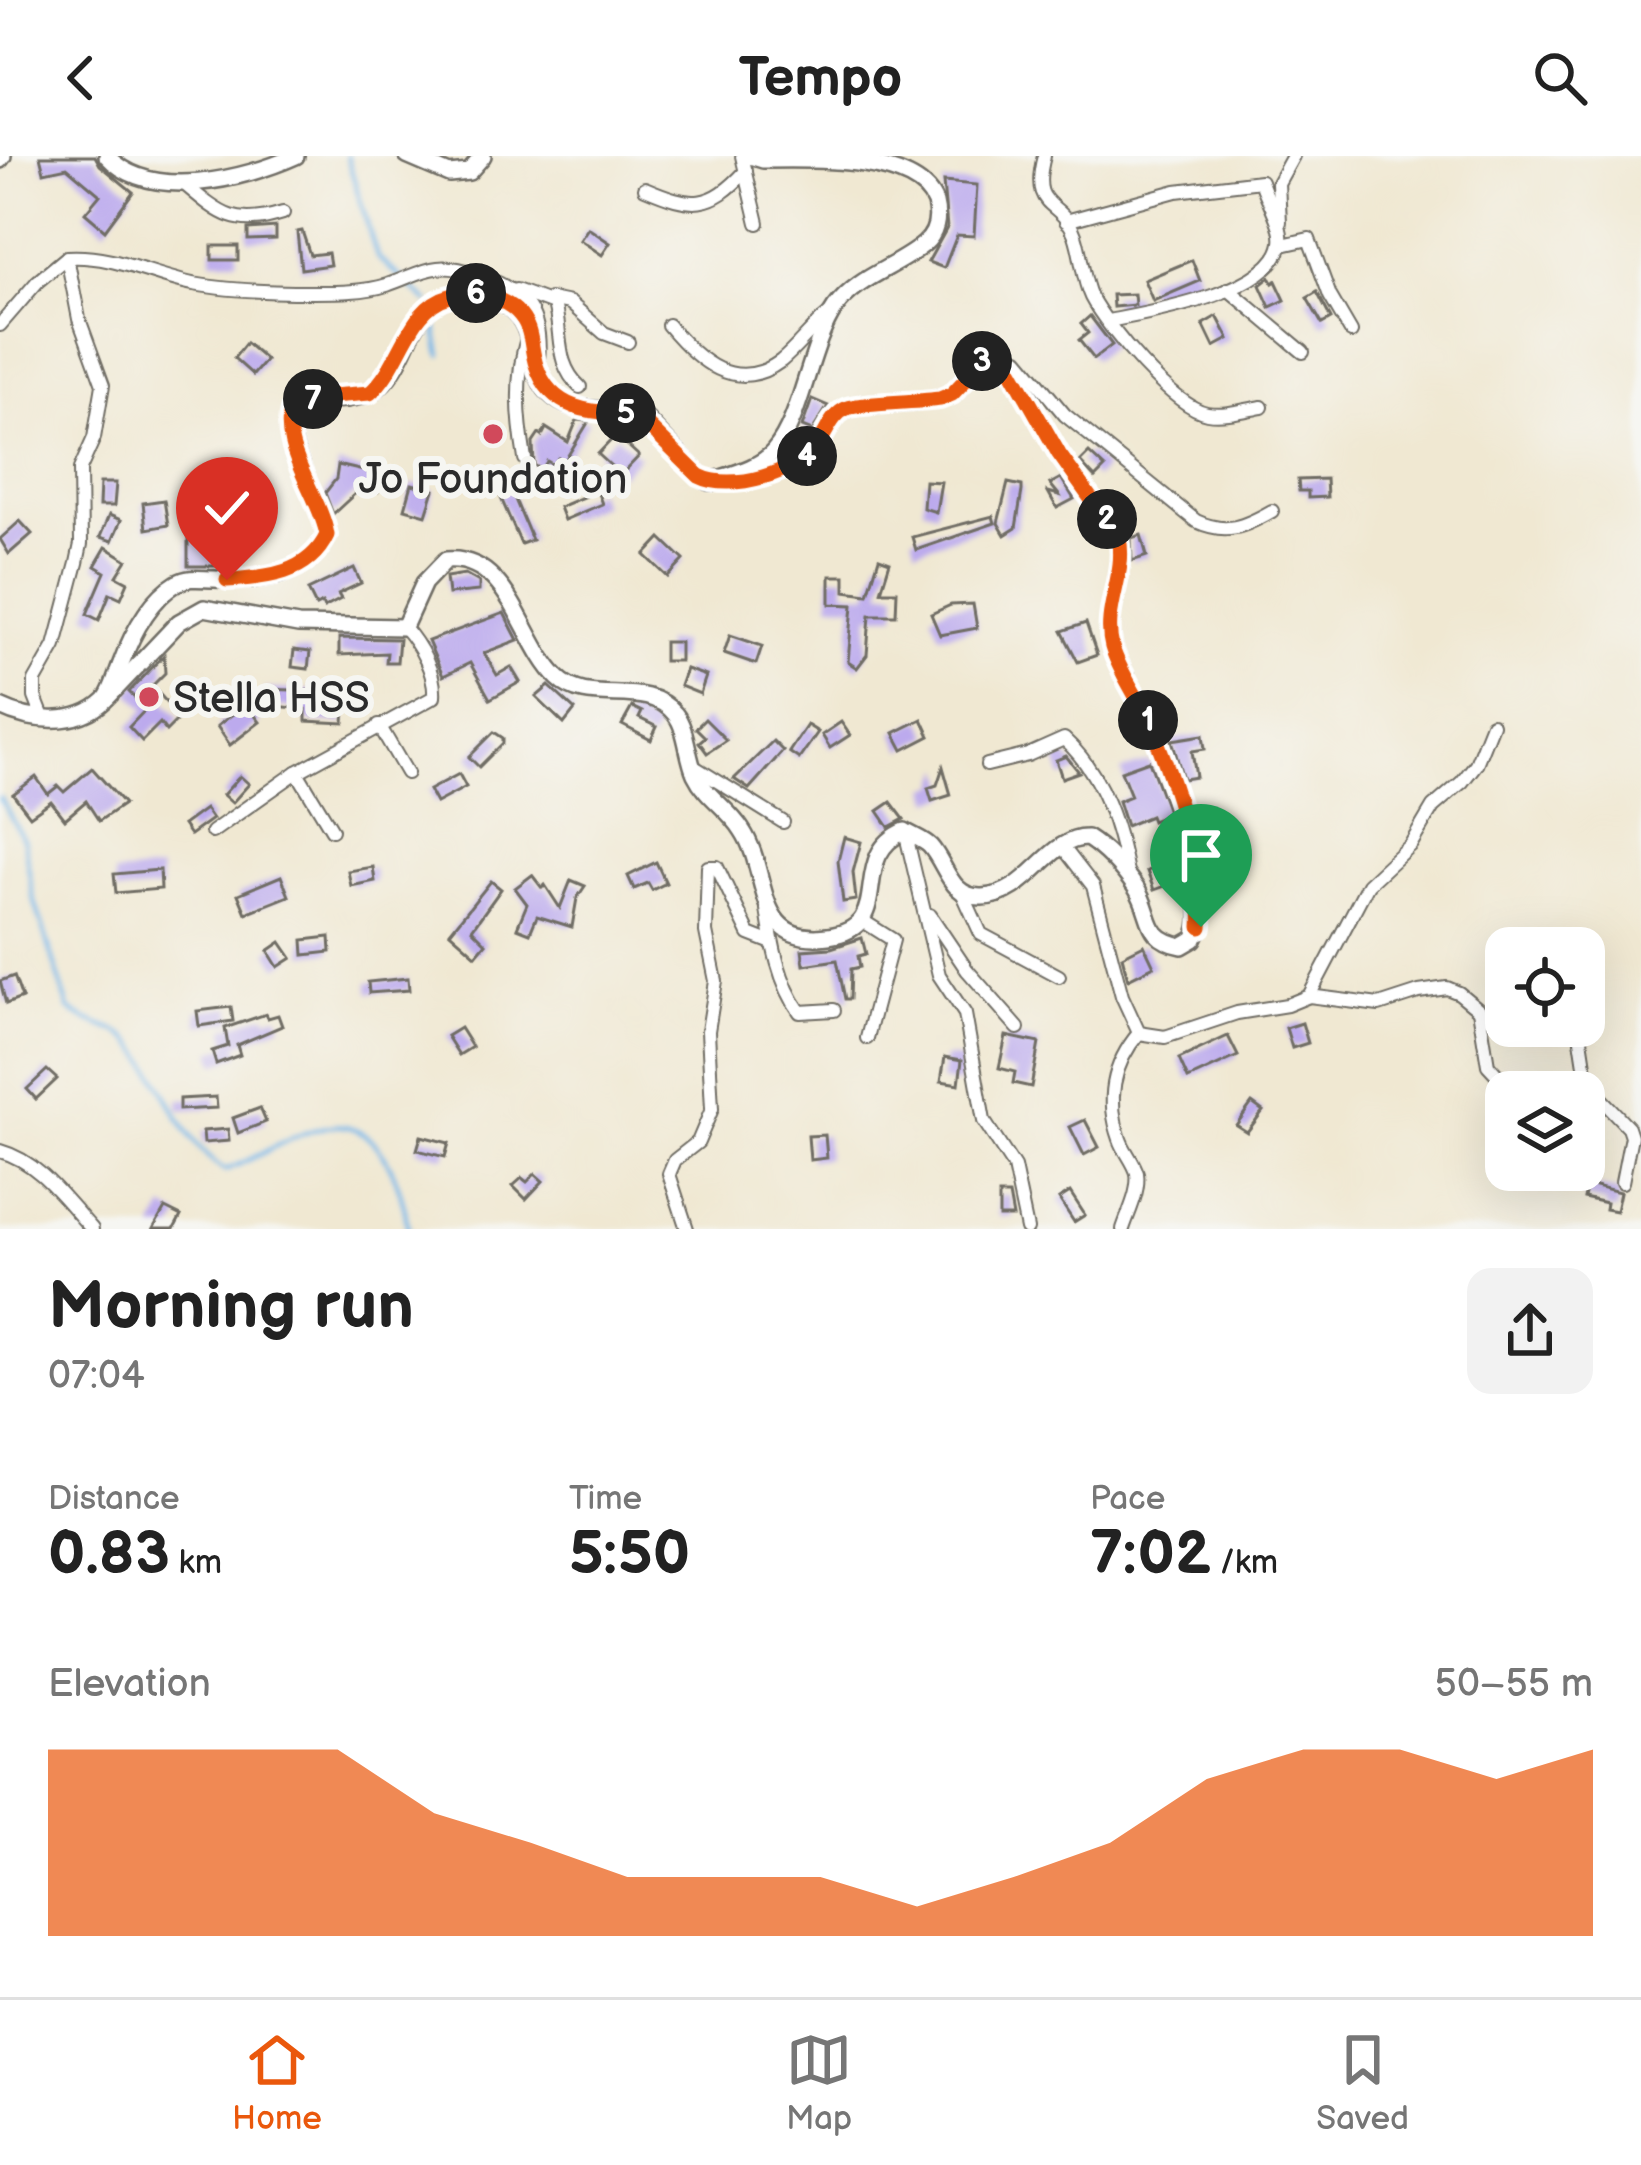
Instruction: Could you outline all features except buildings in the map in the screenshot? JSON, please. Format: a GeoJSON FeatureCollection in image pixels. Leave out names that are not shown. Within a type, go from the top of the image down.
{"type":"FeatureCollection","features":[{"type":"Feature","properties":{"kind":"street"},"geometry":{"type":"LineString","coordinates":[[107,156],[134,177],[183,183],[270,168],[296,156]]}},
{"type":"Feature","properties":{"kind":"street"},"geometry":{"type":"LineString","coordinates":[[407,156],[449,174],[469,172],[483,156]]}},
{"type":"Feature","properties":{"kind":"street"},"geometry":{"type":"LineString","coordinates":[[1044,156],[1038,184],[1048,204],[1074,230],[1092,300],[1108,321],[1179,401],[1207,413],[1262,407]]}},
{"type":"Feature","properties":{"kind":"street"},"geometry":{"type":"LineString","coordinates":[[1108,321],[1181,306],[1228,289],[1274,260],[1281,240],[1278,183],[1293,156]]}},
{"type":"Feature","properties":{"kind":"street"},"geometry":{"type":"LineString","coordinates":[[668,325],[714,369],[754,374],[780,361],[876,271],[922,246],[934,233],[938,213],[921,178],[879,160],[746,161]]}},
{"type":"Feature","properties":{"kind":"street"},"geometry":{"type":"LineString","coordinates":[[645,188],[683,203],[706,202],[732,186],[746,161]]}},
{"type":"Feature","properties":{"kind":"street"},"geometry":{"type":"LineString","coordinates":[[746,161],[758,224]]}},
{"type":"Feature","properties":{"kind":"street"},"geometry":{"type":"LineString","coordinates":[[1066,221],[1176,191],[1261,182],[1281,240]]}},
{"type":"Feature","properties":{"kind":"street"},"geometry":{"type":"LineString","coordinates":[[183,183],[207,203],[242,221],[283,213]]}},
{"type":"Feature","properties":{"kind":"street"},"geometry":{"type":"LineString","coordinates":[[1281,240],[1309,239],[1330,296],[1351,332]]}},
{"type":"Feature","properties":{"kind":"street"},"geometry":{"type":"LineString","coordinates":[[44,720],[35,681],[55,646],[77,563],[80,470],[94,438],[103,385],[80,319],[67,257]]}},
{"type":"Feature","properties":{"kind":"street"},"geometry":{"type":"LineString","coordinates":[[0,325],[38,281],[67,257],[101,258],[191,284],[320,292],[385,286],[420,269],[438,268],[476,274],[528,304],[538,318],[537,368]]}},
{"type":"Feature","properties":{"kind":"street"},"geometry":{"type":"LineString","coordinates":[[503,288],[570,303],[604,333],[628,342]]}},
{"type":"Feature","properties":{"kind":"street"},"geometry":{"type":"LineString","coordinates":[[1228,289],[1303,352]]}},
{"type":"Feature","properties":{"kind":"street"},"geometry":{"type":"LineString","coordinates":[[107,698],[143,617],[178,583],[196,577],[274,576],[310,559],[322,547],[327,535],[324,519],[299,466],[291,435],[288,416],[295,399],[370,393],[389,375],[426,308],[468,291],[507,305],[529,331],[546,389],[567,405],[644,417],[709,482],[748,479],[802,461],[837,414],[852,406],[940,399],[952,394],[988,356],[1010,355],[1065,415],[1196,521],[1233,530],[1272,511]]}},
{"type":"Feature","properties":{"kind":"street"},"geometry":{"type":"LineString","coordinates":[[549,299],[557,310],[564,365],[580,387]]}},
{"type":"Feature","properties":{"kind":"street"},"geometry":{"type":"LineString","coordinates":[[709,482],[775,451],[834,309]]}},
{"type":"Feature","properties":{"kind":"street"},"geometry":{"type":"LineString","coordinates":[[526,459],[518,382],[529,331]]}},
{"type":"Feature","properties":{"kind":"street"},"geometry":{"type":"LineString","coordinates":[[962,892],[977,898],[1006,891],[1062,846],[1087,838],[1104,849],[1128,879],[1154,932],[1165,943],[1182,946],[1195,938],[1202,915],[1186,831],[1147,718],[1112,645],[1109,614],[1122,554],[1119,538],[1059,454],[1009,366],[998,356]]}},
{"type":"Feature","properties":{"kind":"street"},"geometry":{"type":"LineString","coordinates":[[404,627],[424,583],[446,560],[464,559],[497,581],[540,659],[573,691],[628,692],[663,702],[679,718],[704,788],[748,839],[772,943],[791,1000],[800,1012],[834,1010]]}},
{"type":"Feature","properties":{"kind":"street"},"geometry":{"type":"LineString","coordinates":[[0,707],[28,720],[88,710],[107,698],[158,641],[204,608],[298,625],[404,627],[417,641],[435,687],[434,697],[296,772],[212,832]]}},
{"type":"Feature","properties":{"kind":"street"},"geometry":{"type":"LineString","coordinates":[[380,724],[407,772]]}},
{"type":"Feature","properties":{"kind":"street"},"geometry":{"type":"LineString","coordinates":[[1309,996],[1368,884],[1411,844],[1432,807],[1468,773],[1492,724]]}},
{"type":"Feature","properties":{"kind":"street"},"geometry":{"type":"LineString","coordinates":[[987,765],[1064,740],[1105,796],[1123,847],[1128,879]]}},
{"type":"Feature","properties":{"kind":"street"},"geometry":{"type":"LineString","coordinates":[[693,766],[783,822]]}},
{"type":"Feature","properties":{"kind":"street"},"geometry":{"type":"LineString","coordinates":[[296,772],[332,830]]}},
{"type":"Feature","properties":{"kind":"street"},"geometry":{"type":"LineString","coordinates":[[766,902],[781,926],[807,938],[833,936],[863,921],[870,910],[873,865],[881,848],[905,831]]}},
{"type":"Feature","properties":{"kind":"street"},"geometry":{"type":"LineString","coordinates":[[905,831],[929,845],[962,892],[981,934],[1059,976]]}},
{"type":"Feature","properties":{"kind":"street"},"geometry":{"type":"LineString","coordinates":[[905,831],[939,975],[965,1014],[984,1120],[1020,1181],[1027,1229]]}},
{"type":"Feature","properties":{"kind":"street"},"geometry":{"type":"LineString","coordinates":[[1062,846],[1094,886],[1122,996],[1139,1033]]}},
{"type":"Feature","properties":{"kind":"street"},"geometry":{"type":"LineString","coordinates":[[687,1229],[669,1174],[675,1160],[698,1142],[712,1109],[708,1031],[716,981],[706,932],[708,867],[717,867],[729,886],[749,934],[772,943]]}},
{"type":"Feature","properties":{"kind":"street"},"geometry":{"type":"LineString","coordinates":[[920,898],[967,970],[1018,1028]]}},
{"type":"Feature","properties":{"kind":"street"},"geometry":{"type":"LineString","coordinates":[[863,921],[893,940],[867,1038]]}},
{"type":"Feature","properties":{"kind":"street"},"geometry":{"type":"LineString","coordinates":[[1139,1033],[1165,1037],[1237,1013],[1288,1006],[1309,996],[1379,1005],[1447,988],[1485,1013]]}},
{"type":"Feature","properties":{"kind":"street"},"geometry":{"type":"LineString","coordinates":[[1479,1010],[1493,1071]]}},
{"type":"Feature","properties":{"kind":"street"},"geometry":{"type":"LineString","coordinates":[[1123,1229],[1137,1184],[1136,1170],[1121,1141],[1111,1096],[1119,1061],[1139,1033]]}},
{"type":"Feature","properties":{"kind":"street"},"geometry":{"type":"LineString","coordinates":[[1582,1047],[1588,1085],[1631,1136],[1622,1182]]}},
{"type":"Feature","properties":{"kind":"street"},"geometry":{"type":"LineString","coordinates":[[0,1151],[35,1168],[92,1229]]}},
{"type":"Feature","properties":{"kind":"waterway"},"geometry":{"type":"LineString","coordinates":[[347,156],[377,257],[428,302]]}},
{"type":"Feature","properties":{"kind":"waterway"},"geometry":{"type":"LineString","coordinates":[[433,312],[441,355]]}},
{"type":"Feature","properties":{"kind":"waterway"},"geometry":{"type":"LineString","coordinates":[[0,798],[24,841],[33,896],[69,1009],[135,1045],[185,1129],[210,1158],[225,1170],[321,1128],[341,1126],[358,1131],[373,1141],[394,1174],[408,1229]]}},
{"type":"Feature","properties":{"kind":"place","name":"Jo Foundation"},"geometry":{"type":"Point","coordinates":[493,434]}},
{"type":"Feature","properties":{"kind":"place","name":"Stella HSS"},"geometry":{"type":"Point","coordinates":[149,697]}},
{"type":"Feature","properties":{"kind":"route"},"geometry":{"type":"LineString","coordinates":[[227,580],[290,571],[310,559],[327,535],[299,466],[288,416],[291,404],[301,397],[348,398],[370,393],[389,375],[426,308],[442,298],[468,291],[507,305],[524,321],[537,368],[555,398],[585,410],[634,412],[644,417],[709,482],[748,479],[802,461],[837,414],[852,406],[940,399],[952,394],[988,356],[998,356],[1028,394],[1059,454],[1119,538],[1120,570],[1109,614],[1112,645],[1147,718],[1186,831],[1201,927]]}}]}
